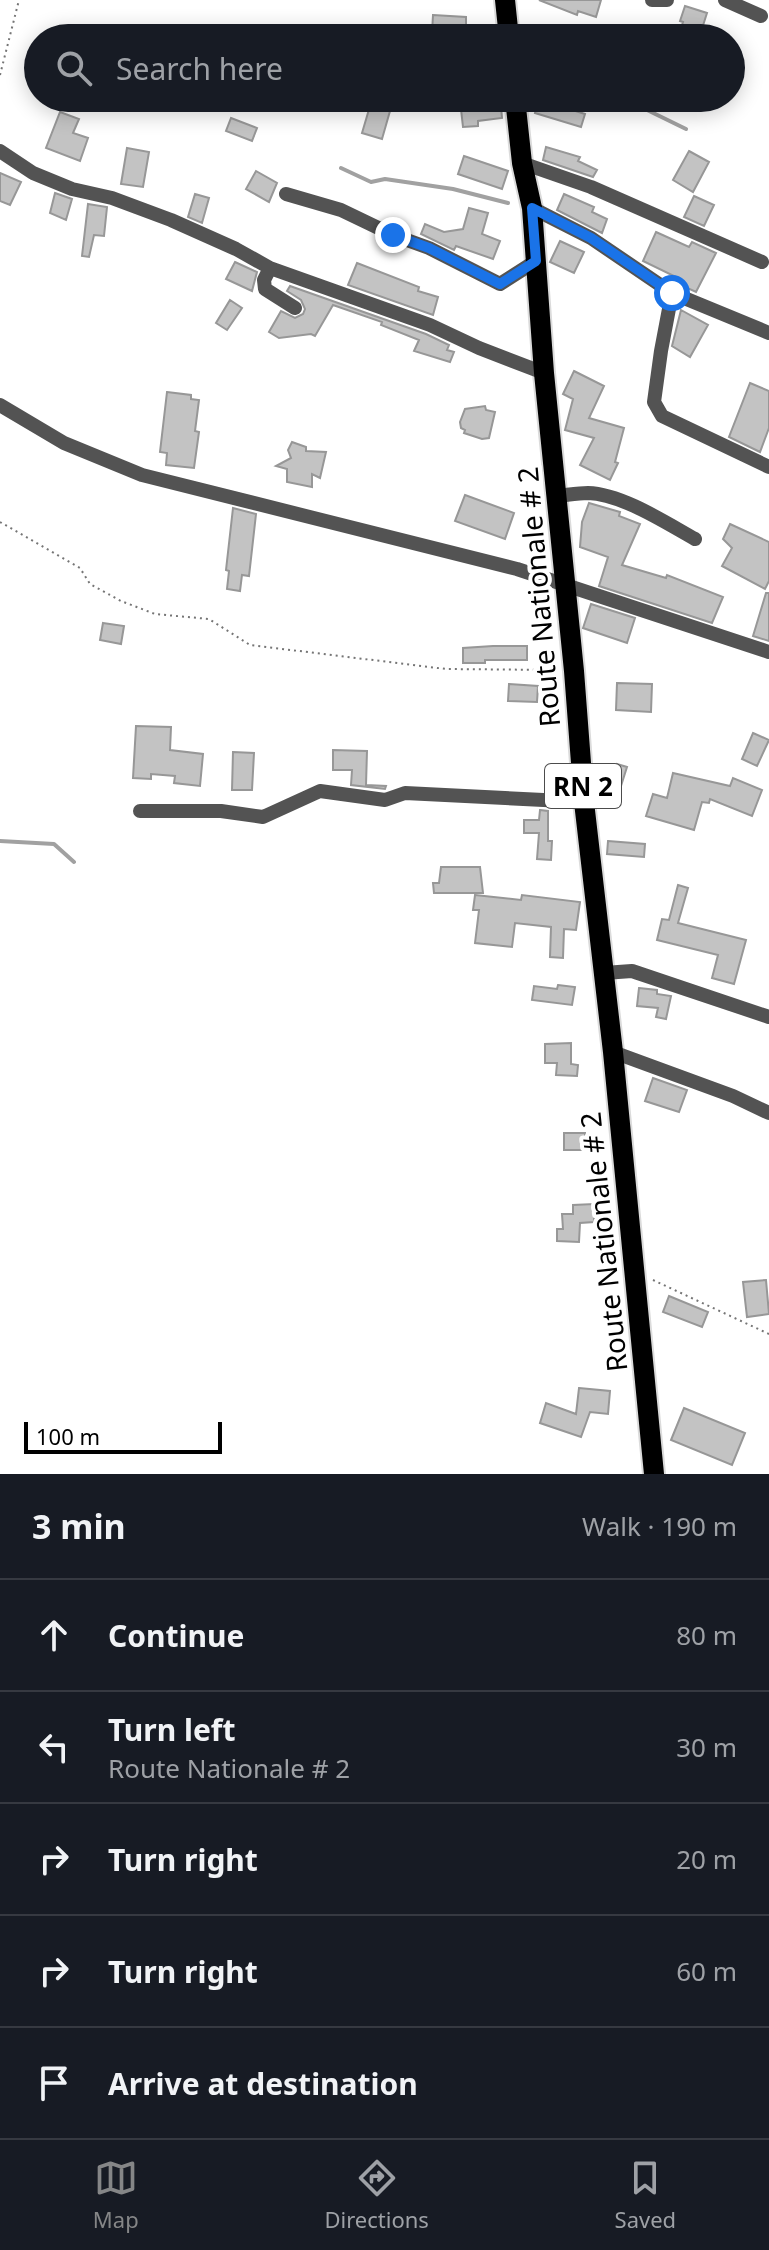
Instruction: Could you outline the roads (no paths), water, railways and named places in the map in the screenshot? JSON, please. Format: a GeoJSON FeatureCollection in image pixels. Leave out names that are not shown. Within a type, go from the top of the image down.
{"type":"FeatureCollection","features":[{"type":"Feature","properties":{"kind":"main road"},"geometry":{"type":"LineString","coordinates":[[505,0],[508,24]]}},
{"type":"Feature","properties":{"kind":"main road","name":"Route Nationale # 2"},"geometry":{"type":"LineString","coordinates":[[517,112],[522,163],[532,208],[544,373],[584,802],[613,1052],[654,1474]]}},
{"type":"Feature","properties":{"kind":"street"},"geometry":{"type":"LineString","coordinates":[[652,0],[667,0]]}},
{"type":"Feature","properties":{"kind":"street"},"geometry":{"type":"LineString","coordinates":[[725,0],[761,16]]}},
{"type":"Feature","properties":{"kind":"street"},"geometry":{"type":"LineString","coordinates":[[0,151],[46,179],[72,189],[112,198],[171,220],[270,268],[430,325],[544,373]]}},
{"type":"Feature","properties":{"kind":"street"},"geometry":{"type":"LineString","coordinates":[[522,163],[591,187],[762,262]]}},
{"type":"Feature","properties":{"kind":"street"},"geometry":{"type":"LineString","coordinates":[[286,194],[341,210],[429,248],[500,284],[536,261]]}},
{"type":"Feature","properties":{"kind":"street"},"geometry":{"type":"LineString","coordinates":[[532,208],[591,238],[672,293],[769,333]]}},
{"type":"Feature","properties":{"kind":"street"},"geometry":{"type":"LineString","coordinates":[[270,268],[264,280],[265,289],[295,308]]}},
{"type":"Feature","properties":{"kind":"street"},"geometry":{"type":"LineString","coordinates":[[672,293],[661,351],[654,402],[656,409],[662,416],[769,467]]}},
{"type":"Feature","properties":{"kind":"street"},"geometry":{"type":"LineString","coordinates":[[0,405],[64,443],[142,475],[517,569],[769,652]]}},
{"type":"Feature","properties":{"kind":"street"},"geometry":{"type":"LineString","coordinates":[[556,496],[592,493],[612,498],[695,539]]}},
{"type":"Feature","properties":{"kind":"street"},"geometry":{"type":"LineString","coordinates":[[140,811],[221,811],[263,817],[320,791],[385,800],[405,793],[584,802]]}},
{"type":"Feature","properties":{"kind":"street"},"geometry":{"type":"LineString","coordinates":[[604,973],[632,971],[769,1017]]}},
{"type":"Feature","properties":{"kind":"street"},"geometry":{"type":"LineString","coordinates":[[613,1052],[733,1096],[769,1113]]}},
{"type":"Feature","properties":{"kind":"waterway"},"geometry":{"type":"LineString","coordinates":[[651,112],[686,129]]}},
{"type":"Feature","properties":{"kind":"waterway"},"geometry":{"type":"LineString","coordinates":[[341,168],[371,182],[385,179],[453,189],[508,203]]}},
{"type":"Feature","properties":{"kind":"waterway"},"geometry":{"type":"LineString","coordinates":[[0,841],[54,844],[74,862]]}}]}
